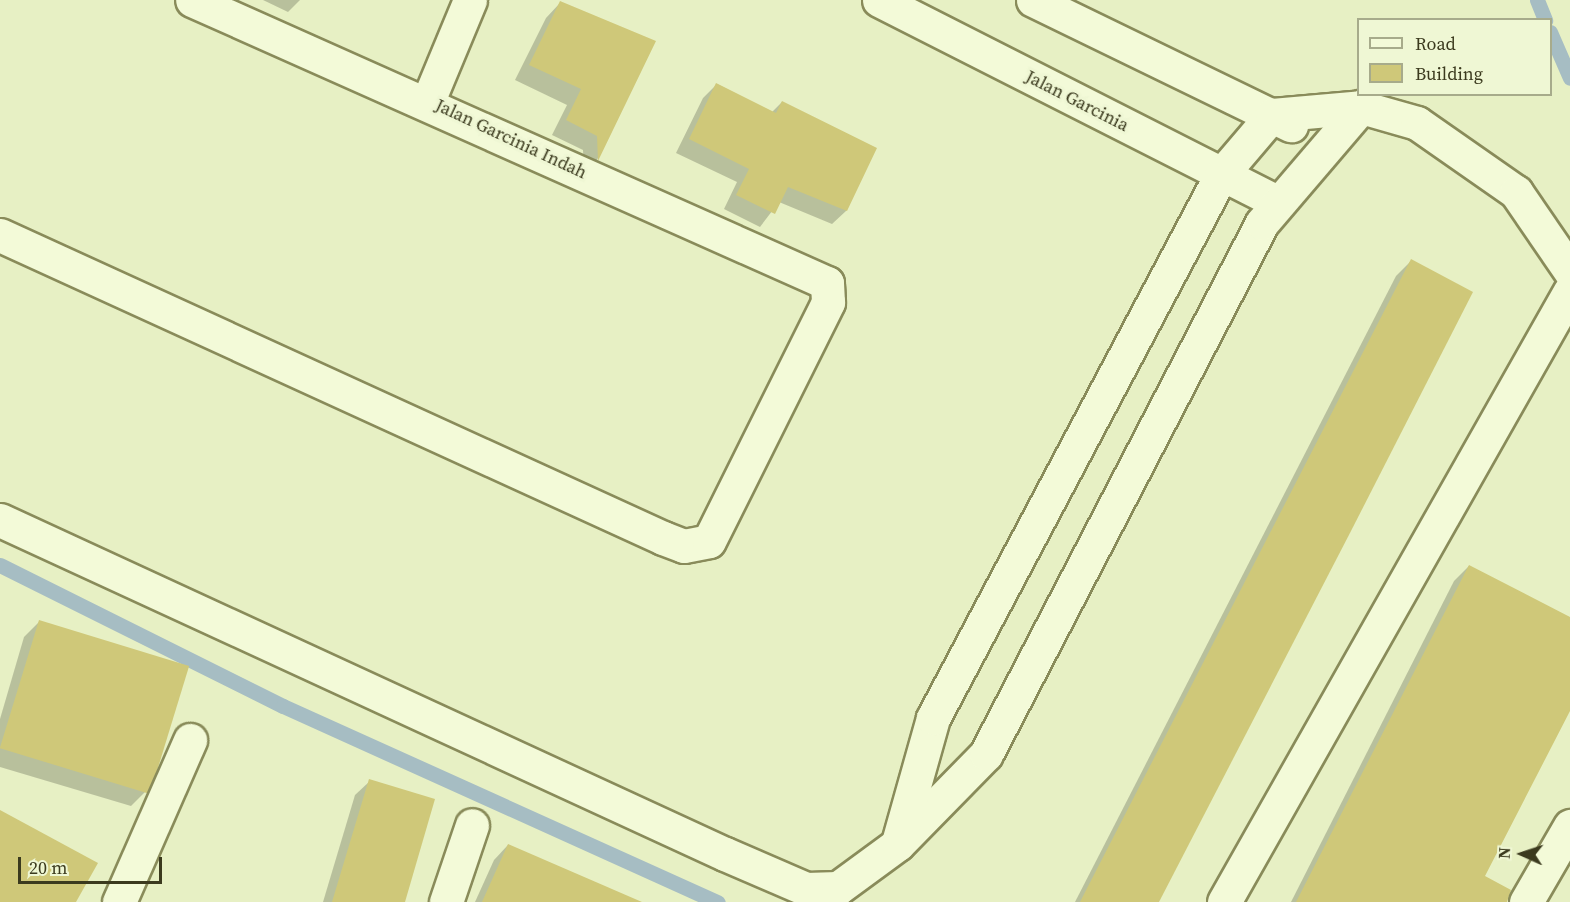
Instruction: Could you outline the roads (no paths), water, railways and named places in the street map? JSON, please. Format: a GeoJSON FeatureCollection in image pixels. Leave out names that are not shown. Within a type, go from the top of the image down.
{"type":"FeatureCollection","features":[{"type":"Feature","properties":{"kind":"street","name":"Jalan Garcinia Indah"},"geometry":{"type":"LineString","coordinates":[[0,235],[684,546],[709,541],[828,302],[827,283],[428,101],[192,0]]}},
{"type":"Feature","properties":{"kind":"street"},"geometry":{"type":"LineString","coordinates":[[428,101],[470,0]]}},
{"type":"Feature","properties":{"kind":"street","name":"Jalan Garcinia"},"geometry":{"type":"LineString","coordinates":[[879,0],[1275,201]]}},
{"type":"Feature","properties":{"kind":"street"},"geometry":{"type":"LineString","coordinates":[[1033,0],[1328,143]]}},
{"type":"Feature","properties":{"kind":"street"},"geometry":{"type":"LineString","coordinates":[[898,844],[933,718],[1221,174],[1272,115],[1361,107],[1417,123],[1516,192],[1570,271]]}},
{"type":"Feature","properties":{"kind":"street"},"geometry":{"type":"LineString","coordinates":[[0,520],[806,889],[838,888],[898,844],[986,754],[1275,201],[1361,107]]}},
{"type":"Feature","properties":{"kind":"street"},"geometry":{"type":"LineString","coordinates":[[1224,902],[1570,291]]}},
{"type":"Feature","properties":{"kind":"street"},"geometry":{"type":"LineString","coordinates":[[119,902],[190,740]]}},
{"type":"Feature","properties":{"kind":"street"},"geometry":{"type":"LineString","coordinates":[[446,902],[472,825]]}},
{"type":"Feature","properties":{"kind":"street"},"geometry":{"type":"LineString","coordinates":[[1526,902],[1570,826]]}},
{"type":"Feature","properties":{"kind":"waterway"},"geometry":{"type":"LineString","coordinates":[[1537,0],[1544,18]]}},
{"type":"Feature","properties":{"kind":"waterway"},"geometry":{"type":"LineString","coordinates":[[1552,37],[1570,78]]}},
{"type":"Feature","properties":{"kind":"waterway"},"geometry":{"type":"LineString","coordinates":[[0,565],[283,706],[718,902]]}}]}
